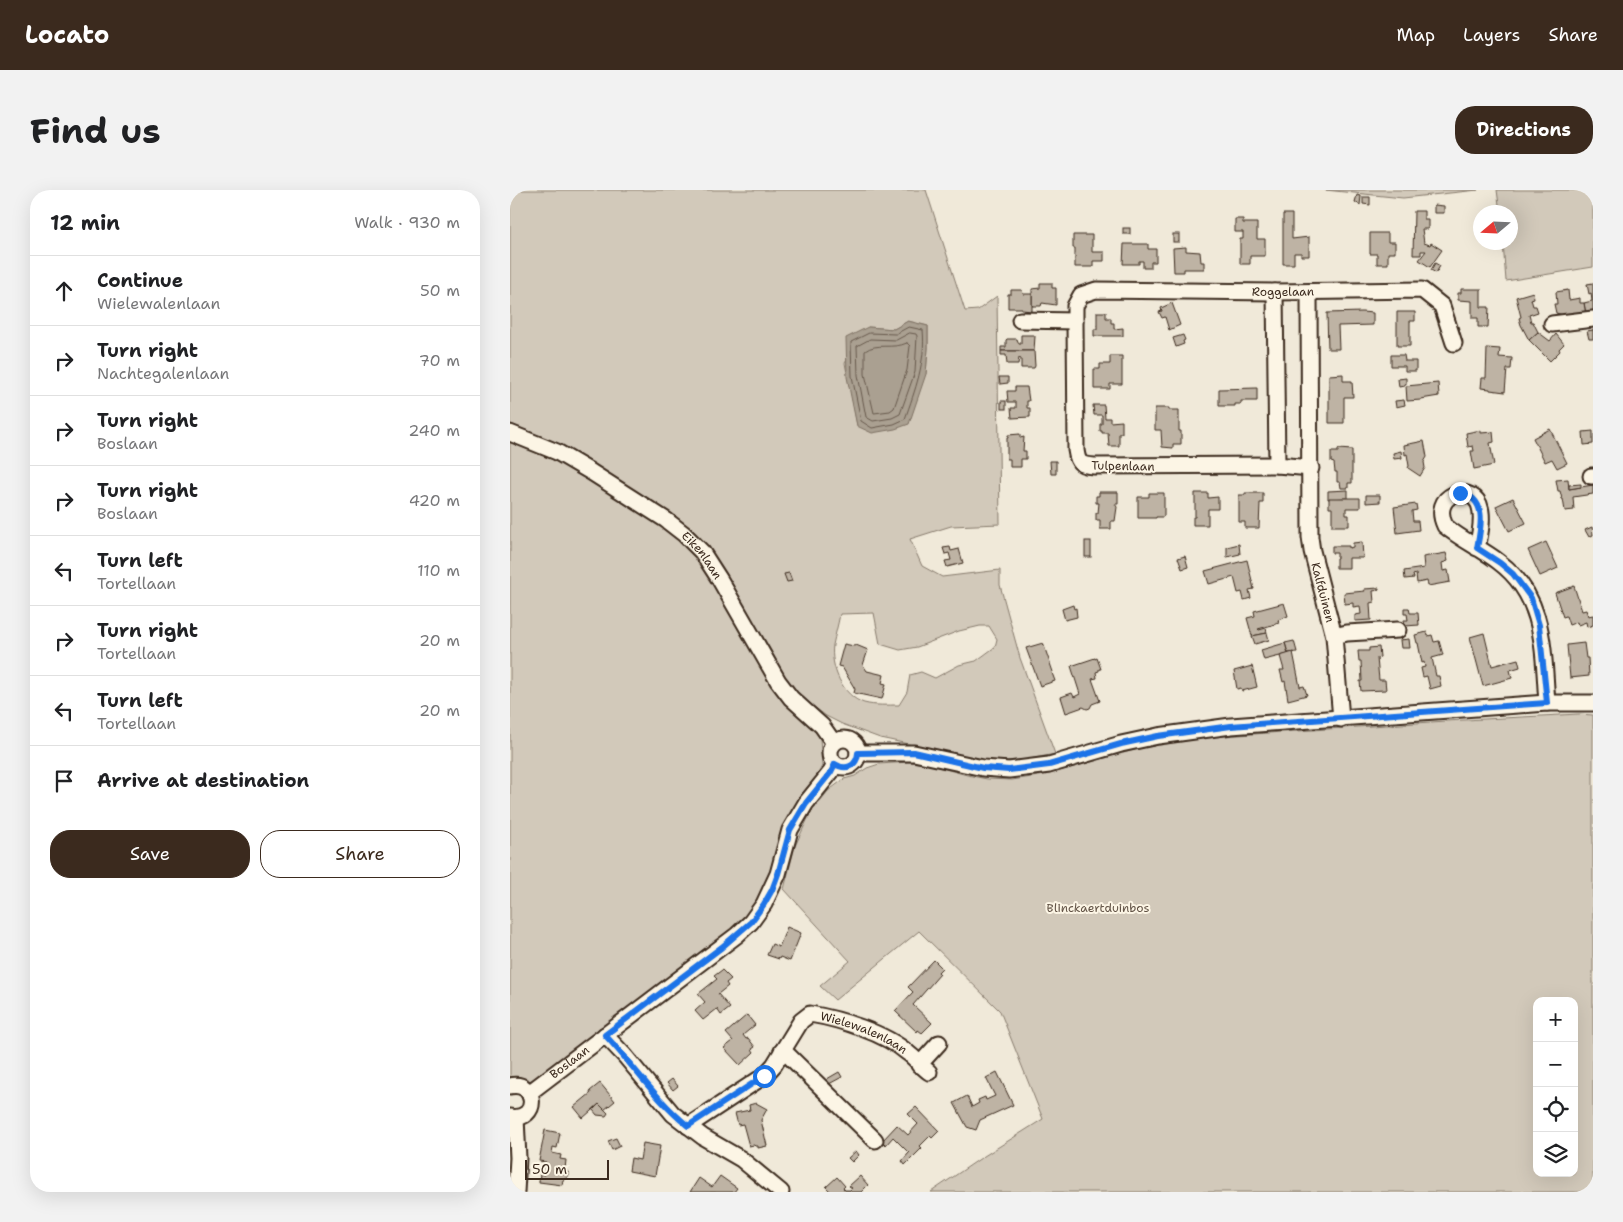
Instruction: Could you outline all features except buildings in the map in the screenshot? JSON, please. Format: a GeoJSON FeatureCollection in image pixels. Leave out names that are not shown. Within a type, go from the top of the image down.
{"type":"FeatureCollection","features":[{"type":"Feature","properties":{"kind":"street","name":"Roggelaan"},"geometry":{"type":"LineString","coordinates":[[1082,295],[1096,290],[1309,292],[1422,290],[1442,306],[1454,343]]}},
{"type":"Feature","properties":{"kind":"street"},"geometry":{"type":"LineString","coordinates":[[1275,292],[1277,465],[1311,468]]}},
{"type":"Feature","properties":{"kind":"street","name":"Kalfduinen"},"geometry":{"type":"LineString","coordinates":[[1309,292],[1310,529],[1312,550],[1334,636],[1341,718]]}},
{"type":"Feature","properties":{"kind":"street","name":"Tulpenlaan"},"geometry":{"type":"LineString","coordinates":[[1082,295],[1075,306],[1074,321],[1076,450],[1077,458],[1083,465],[1277,465]]}},
{"type":"Feature","properties":{"kind":"street"},"geometry":{"type":"LineString","coordinates":[[1552,324],[1593,319]]}},
{"type":"Feature","properties":{"kind":"street"},"geometry":{"type":"LineString","coordinates":[[1020,320],[1074,321]]}},
{"type":"Feature","properties":{"kind":"street","name":"Eikenlaan"},"geometry":{"type":"LineString","coordinates":[[510,432],[557,452],[666,520],[684,534],[702,552],[716,573],[778,681],[791,698],[822,726],[834,743]]}},
{"type":"Feature","properties":{"kind":"street"},"geometry":{"type":"LineString","coordinates":[[1477,548],[1513,574],[1531,598],[1539,625],[1547,703]]}},
{"type":"Feature","properties":{"kind":"street"},"geometry":{"type":"LineString","coordinates":[[1334,636],[1347,633],[1398,630]]}},
{"type":"Feature","properties":{"kind":"street"},"geometry":{"type":"LineString","coordinates":[[858,753],[914,752],[983,768],[1009,770],[1049,765],[1121,744],[1189,731],[1231,726],[1547,703],[1593,704]]}},
{"type":"Feature","properties":{"kind":"street"},"geometry":{"type":"LineString","coordinates":[[842,739],[852,741],[858,753],[857,760],[851,766],[844,768],[835,764],[830,757],[834,743],[842,739]]}},
{"type":"Feature","properties":{"kind":"street","name":"Boslaan"},"geometry":{"type":"LineString","coordinates":[[529,1093],[730,941],[751,922],[772,890],[790,830],[806,803],[831,772],[835,764]]}},
{"type":"Feature","properties":{"kind":"street","name":"Wielewalenlaan"},"geometry":{"type":"LineString","coordinates":[[688,1126],[764,1076],[782,1052],[801,1021],[810,1014],[835,1018],[889,1040],[908,1053],[924,1068],[939,1043]]}},
{"type":"Feature","properties":{"kind":"street"},"geometry":{"type":"LineString","coordinates":[[605,1035],[673,1114],[703,1137],[741,1159],[781,1192]]}},
{"type":"Feature","properties":{"kind":"street"},"geometry":{"type":"LineString","coordinates":[[782,1052],[788,1055],[875,1140]]}},
{"type":"Feature","properties":{"kind":"street"},"geometry":{"type":"LineString","coordinates":[[510,1086],[522,1087],[529,1093],[531,1098],[531,1107],[525,1115],[513,1118],[518,1158],[516,1192]]}},
{"type":"Feature","properties":{"kind":"green space"},"geometry":{"type":"Polygon","coordinates":[[[510,190],[926,190],[965,311],[978,310],[997,296],[1000,524],[951,526],[910,539],[922,566],[942,577],[1000,570],[1000,585],[1020,658],[1055,754],[1006,761],[984,760],[880,738],[826,716],[790,688],[711,551],[690,530],[510,430],[510,190]],[[908,321],[894,329],[868,327],[845,363],[857,425],[926,374],[928,326],[908,321]],[[874,613],[840,614],[833,645],[833,662],[839,679],[849,694],[868,704],[899,705],[907,692],[910,675],[921,672],[935,678],[959,665],[976,661],[995,647],[997,639],[989,626],[980,626],[959,631],[917,647],[900,650],[880,644],[874,613]]]}},
{"type":"Feature","properties":{"kind":"green space"},"geometry":{"type":"Polygon","coordinates":[[[1325,190],[1478,190],[1403,198],[1325,190]]]}},
{"type":"Feature","properties":{"kind":"green space"},"geometry":{"type":"Polygon","coordinates":[[[1497,190],[1593,190],[1593,267],[1506,281],[1504,250],[1518,250],[1518,205],[1499,205],[1497,190]]]}},
{"type":"Feature","properties":{"kind":"green space"},"geometry":{"type":"Polygon","coordinates":[[[510,440],[552,456],[664,527],[697,556],[786,702],[814,729],[820,738],[822,766],[817,776],[800,796],[785,824],[772,872],[759,899],[747,914],[728,934],[534,1080],[510,1077],[510,440]]]}},
{"type":"Feature","properties":{"kind":"green space","name":"Blinckaertduinbos"},"geometry":{"type":"Polygon","coordinates":[[[1579,714],[1593,715],[1593,1192],[931,1192],[1043,1119],[1000,1011],[919,931],[835,1000],[820,986],[850,961],[784,889],[795,846],[810,814],[828,791],[844,779],[855,776],[867,768],[879,764],[909,762],[927,764],[987,779],[1012,780],[1045,775],[1141,748],[1209,737],[1446,721],[1579,714]]]}},
{"type":"Feature","properties":{"kind":"water"},"geometry":{"type":"Polygon","coordinates":[[[908,321],[928,326],[926,374],[909,424],[895,429],[872,433],[857,426],[847,377],[846,338],[868,327],[894,329],[908,321]]]}},
{"type":"Feature","properties":{"kind":"route"},"geometry":{"type":"LineString","coordinates":[[764,1076],[688,1126],[658,1098],[625,1056],[605,1035],[722,947],[751,922],[772,890],[790,830],[806,803],[831,772],[835,764],[844,768],[851,766],[857,760],[858,753],[914,752],[983,768],[1009,770],[1049,765],[1121,744],[1189,731],[1231,726],[1547,703],[1542,640],[1531,598],[1513,574],[1477,548],[1480,536],[1481,511],[1474,498],[1460,493]]}}]}
